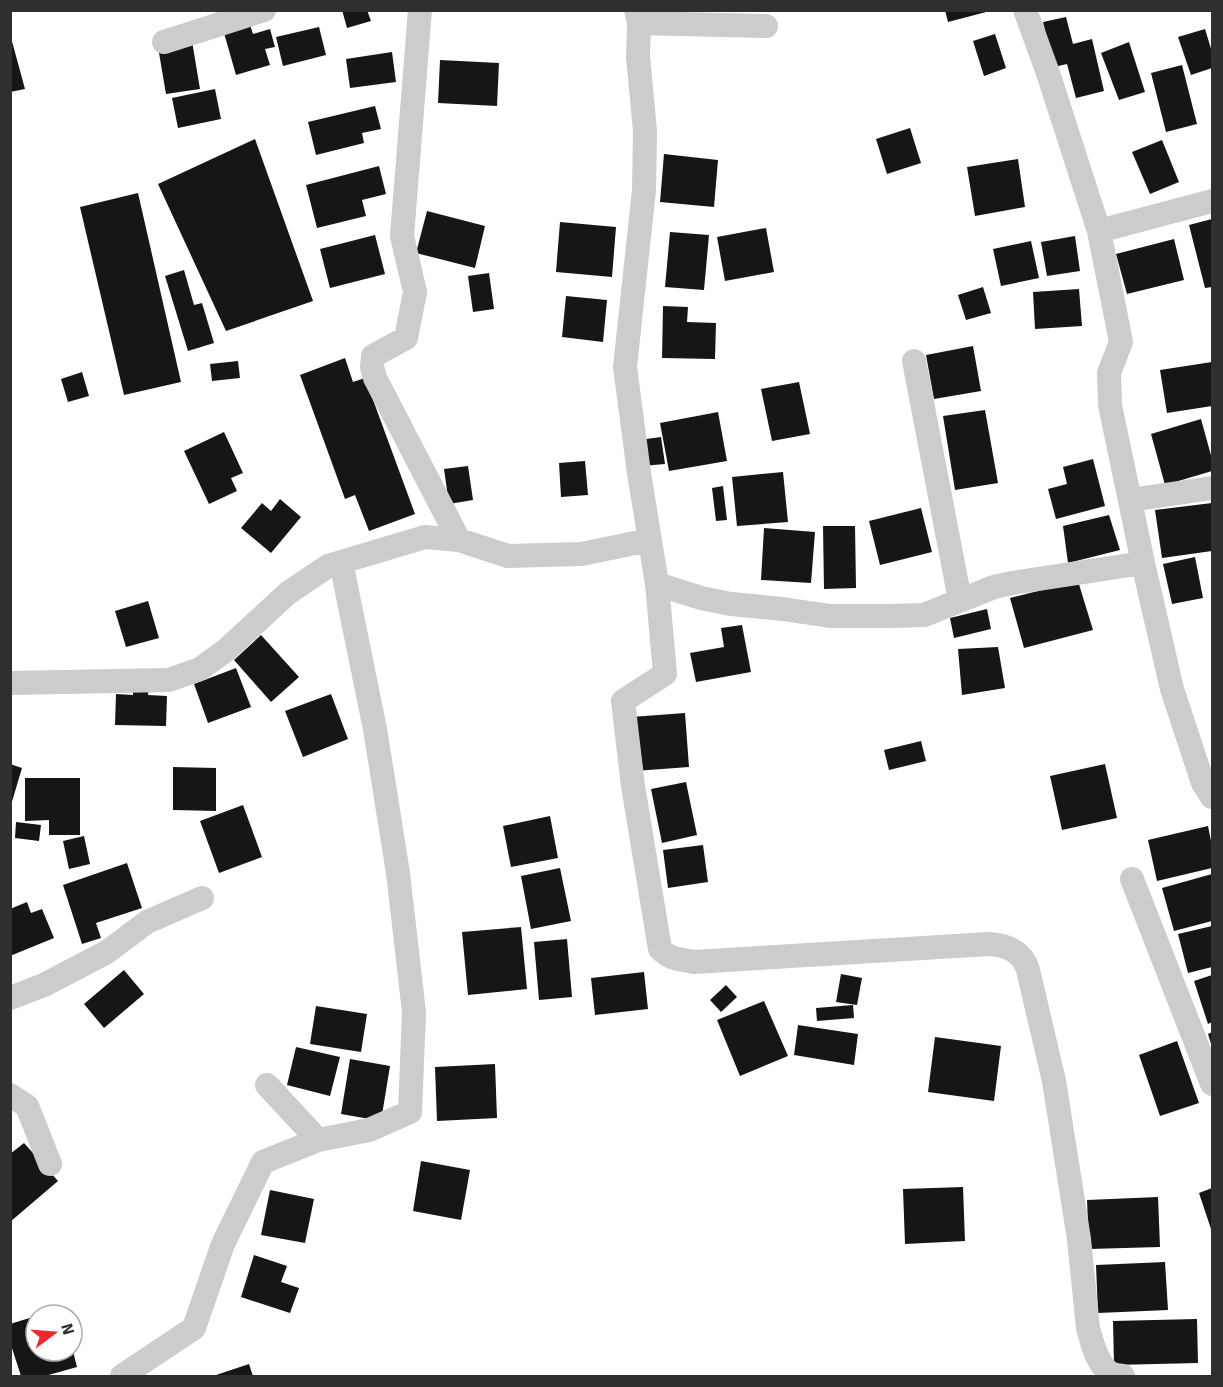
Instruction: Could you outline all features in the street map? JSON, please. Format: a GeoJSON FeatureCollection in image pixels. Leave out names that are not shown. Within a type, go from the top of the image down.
{"type":"FeatureCollection","features":[{"type":"Feature","properties":{"kind":"street"},"geometry":{"type":"LineString","coordinates":[[164,42],[264,10]]}},
{"type":"Feature","properties":{"kind":"street"},"geometry":{"type":"LineString","coordinates":[[420,10],[402,236],[415,292],[406,338],[373,357],[372,367],[375,378],[459,540]]}},
{"type":"Feature","properties":{"kind":"street"},"geometry":{"type":"LineString","coordinates":[[1025,10],[1048,73],[1099,231],[1120,342],[1110,373],[1110,405],[1172,688],[1203,783],[1212,797]]}},
{"type":"Feature","properties":{"kind":"street"},"geometry":{"type":"LineString","coordinates":[[766,26],[638,17],[638,57],[645,131],[644,189],[625,367],[657,584],[665,674],[623,702],[633,786],[660,949],[675,959],[694,962],[988,944],[999,944],[1020,954],[1028,970],[1054,1081],[1079,1239],[1091,1342],[1103,1366],[1110,1373],[1123,1377]]}},
{"type":"Feature","properties":{"kind":"street"},"geometry":{"type":"LineString","coordinates":[[1099,231],[1212,201]]}},
{"type":"Feature","properties":{"kind":"street"},"geometry":{"type":"LineString","coordinates":[[914,361],[960,600]]}},
{"type":"Feature","properties":{"kind":"street"},"geometry":{"type":"LineString","coordinates":[[1130,500],[1212,488]]}},
{"type":"Feature","properties":{"kind":"street"},"geometry":{"type":"LineString","coordinates":[[10,683],[169,680],[200,669],[225,651],[288,593],[328,566],[425,537],[459,540],[508,556],[582,554],[649,540]]}},
{"type":"Feature","properties":{"kind":"street"},"geometry":{"type":"LineString","coordinates":[[122,1377],[194,1328],[223,1244],[263,1162],[318,1140],[369,1130],[410,1112],[414,1012],[398,873],[375,729],[341,562]]}},
{"type":"Feature","properties":{"kind":"street"},"geometry":{"type":"LineString","coordinates":[[657,584],[731,604],[830,616],[924,615],[994,587],[1143,563]]}},
{"type":"Feature","properties":{"kind":"street"},"geometry":{"type":"LineString","coordinates":[[1132,879],[1212,1084]]}},
{"type":"Feature","properties":{"kind":"street"},"geometry":{"type":"LineString","coordinates":[[10,998],[44,985],[107,952],[147,922],[202,898]]}},
{"type":"Feature","properties":{"kind":"street"},"geometry":{"type":"LineString","coordinates":[[267,1085],[318,1140]]}},
{"type":"Feature","properties":{"kind":"street"},"geometry":{"type":"LineString","coordinates":[[10,1095],[27,1106],[50,1164]]}},
{"type":"Feature","properties":{"kind":"building"},"geometry":{"type":"Polygon","coordinates":[[[342,10],[367,10],[371,21],[347,28],[342,10]]]}},
{"type":"Feature","properties":{"kind":"building"},"geometry":{"type":"Polygon","coordinates":[[[945,10],[990,10],[990,11],[948,22],[945,10]]]}},
{"type":"Feature","properties":{"kind":"building"},"geometry":{"type":"Polygon","coordinates":[[[1066,17],[1073,44],[1092,39],[1104,91],[1076,98],[1067,64],[1054,67],[1043,22],[1066,17]]]}},
{"type":"Feature","properties":{"kind":"building"},"geometry":{"type":"Polygon","coordinates":[[[250,25],[253,34],[270,29],[275,47],[265,49],[270,65],[236,75],[224,33],[250,25]]]}},
{"type":"Feature","properties":{"kind":"building"},"geometry":{"type":"Polygon","coordinates":[[[319,27],[326,55],[283,66],[276,37],[319,27]]]}},
{"type":"Feature","properties":{"kind":"building"},"geometry":{"type":"Polygon","coordinates":[[[1205,29],[1212,52],[1212,68],[1191,75],[1178,37],[1205,29]]]}},
{"type":"Feature","properties":{"kind":"building"},"geometry":{"type":"Polygon","coordinates":[[[10,34],[25,89],[10,92],[10,34]]]}},
{"type":"Feature","properties":{"kind":"building"},"geometry":{"type":"Polygon","coordinates":[[[995,34],[1006,68],[984,76],[973,41],[995,34]]]}},
{"type":"Feature","properties":{"kind":"building"},"geometry":{"type":"Polygon","coordinates":[[[192,41],[200,89],[166,94],[158,47],[192,41]]]}},
{"type":"Feature","properties":{"kind":"building"},"geometry":{"type":"Polygon","coordinates":[[[1129,42],[1145,92],[1119,100],[1101,53],[1129,42]]]}},
{"type":"Feature","properties":{"kind":"building"},"geometry":{"type":"Polygon","coordinates":[[[392,52],[396,82],[350,88],[346,59],[392,52]]]}},
{"type":"Feature","properties":{"kind":"building"},"geometry":{"type":"Polygon","coordinates":[[[440,60],[499,63],[497,106],[438,103],[440,60]]]}},
{"type":"Feature","properties":{"kind":"building"},"geometry":{"type":"Polygon","coordinates":[[[1182,65],[1197,124],[1166,132],[1151,73],[1182,65]]]}},
{"type":"Feature","properties":{"kind":"building"},"geometry":{"type":"Polygon","coordinates":[[[215,89],[221,119],[178,128],[172,98],[215,89]]]}},
{"type":"Feature","properties":{"kind":"building"},"geometry":{"type":"Polygon","coordinates":[[[375,106],[381,129],[362,133],[364,143],[316,155],[308,122],[375,106]]]}},
{"type":"Feature","properties":{"kind":"building"},"geometry":{"type":"Polygon","coordinates":[[[910,128],[921,163],[887,174],[876,139],[910,128]]]}},
{"type":"Feature","properties":{"kind":"building"},"geometry":{"type":"Polygon","coordinates":[[[255,139],[313,301],[226,331],[158,184],[255,139]]]}},
{"type":"Feature","properties":{"kind":"building"},"geometry":{"type":"Polygon","coordinates":[[[1162,140],[1179,182],[1150,194],[1132,152],[1162,140]]]}},
{"type":"Feature","properties":{"kind":"building"},"geometry":{"type":"Polygon","coordinates":[[[664,154],[718,160],[714,207],[660,202],[664,154]]]}},
{"type":"Feature","properties":{"kind":"building"},"geometry":{"type":"Polygon","coordinates":[[[1018,159],[1025,207],[975,216],[967,167],[1018,159]]]}},
{"type":"Feature","properties":{"kind":"building"},"geometry":{"type":"Polygon","coordinates":[[[379,166],[386,194],[362,200],[366,216],[317,228],[306,185],[379,166]]]}},
{"type":"Feature","properties":{"kind":"building"},"geometry":{"type":"Polygon","coordinates":[[[138,193],[181,382],[124,395],[80,207],[138,193]]]}},
{"type":"Feature","properties":{"kind":"building"},"geometry":{"type":"Polygon","coordinates":[[[427,211],[485,226],[475,268],[416,253],[427,211]]]}},
{"type":"Feature","properties":{"kind":"building"},"geometry":{"type":"Polygon","coordinates":[[[1212,219],[1212,287],[1205,288],[1189,225],[1212,219]]]}},
{"type":"Feature","properties":{"kind":"building"},"geometry":{"type":"Polygon","coordinates":[[[560,222],[616,227],[612,277],[556,272],[560,222]]]}},
{"type":"Feature","properties":{"kind":"building"},"geometry":{"type":"Polygon","coordinates":[[[766,228],[774,272],[725,281],[717,237],[766,228]]]}},
{"type":"Feature","properties":{"kind":"building"},"geometry":{"type":"Polygon","coordinates":[[[670,232],[709,235],[704,290],[665,287],[670,232]]]}},
{"type":"Feature","properties":{"kind":"building"},"geometry":{"type":"Polygon","coordinates":[[[375,235],[385,274],[330,288],[320,249],[375,235]]]}},
{"type":"Feature","properties":{"kind":"building"},"geometry":{"type":"Polygon","coordinates":[[[1075,236],[1080,271],[1047,276],[1041,242],[1075,236]]]}},
{"type":"Feature","properties":{"kind":"building"},"geometry":{"type":"Polygon","coordinates":[[[1174,239],[1184,280],[1127,294],[1116,254],[1174,239]]]}},
{"type":"Feature","properties":{"kind":"building"},"geometry":{"type":"Polygon","coordinates":[[[1031,241],[1039,278],[1001,286],[993,249],[1031,241]]]}},
{"type":"Feature","properties":{"kind":"building"},"geometry":{"type":"Polygon","coordinates":[[[184,270],[194,305],[202,303],[214,343],[188,351],[165,276],[184,270]]]}},
{"type":"Feature","properties":{"kind":"building"},"geometry":{"type":"Polygon","coordinates":[[[489,273],[494,309],[473,312],[468,276],[489,273]]]}},
{"type":"Feature","properties":{"kind":"building"},"geometry":{"type":"Polygon","coordinates":[[[983,287],[991,313],[966,320],[958,295],[983,287]]]}},
{"type":"Feature","properties":{"kind":"building"},"geometry":{"type":"Polygon","coordinates":[[[1079,289],[1082,326],[1035,329],[1033,292],[1079,289]]]}},
{"type":"Feature","properties":{"kind":"building"},"geometry":{"type":"Polygon","coordinates":[[[566,296],[607,300],[603,342],[562,337],[566,296]]]}},
{"type":"Feature","properties":{"kind":"building"},"geometry":{"type":"Polygon","coordinates":[[[663,306],[688,307],[687,322],[716,323],[715,359],[662,358],[663,306]]]}},
{"type":"Feature","properties":{"kind":"building"},"geometry":{"type":"Polygon","coordinates":[[[973,346],[981,391],[934,399],[926,355],[973,346]]]}},
{"type":"Feature","properties":{"kind":"building"},"geometry":{"type":"Polygon","coordinates":[[[345,358],[353,382],[365,378],[415,514],[369,531],[355,495],[345,499],[300,375],[345,358]]]}},
{"type":"Feature","properties":{"kind":"building"},"geometry":{"type":"Polygon","coordinates":[[[238,361],[240,378],[212,381],[210,364],[238,361]]]}},
{"type":"Feature","properties":{"kind":"building"},"geometry":{"type":"Polygon","coordinates":[[[1212,362],[1212,406],[1167,413],[1160,370],[1212,362]]]}},
{"type":"Feature","properties":{"kind":"building"},"geometry":{"type":"Polygon","coordinates":[[[82,372],[89,396],[68,402],[61,379],[82,372]]]}},
{"type":"Feature","properties":{"kind":"building"},"geometry":{"type":"Polygon","coordinates":[[[799,382],[810,434],[772,441],[761,389],[799,382]]]}},
{"type":"Feature","properties":{"kind":"building"},"geometry":{"type":"Polygon","coordinates":[[[985,410],[998,483],[955,490],[943,416],[985,410]]]}},
{"type":"Feature","properties":{"kind":"building"},"geometry":{"type":"Polygon","coordinates":[[[718,412],[727,461],[669,471],[660,423],[718,412]]]}},
{"type":"Feature","properties":{"kind":"building"},"geometry":{"type":"Polygon","coordinates":[[[1201,419],[1212,459],[1212,471],[1165,485],[1151,434],[1201,419]]]}},
{"type":"Feature","properties":{"kind":"building"},"geometry":{"type":"Polygon","coordinates":[[[224,432],[243,473],[231,478],[237,491],[209,504],[184,451],[224,432]]]}},
{"type":"Feature","properties":{"kind":"building"},"geometry":{"type":"Polygon","coordinates":[[[661,437],[665,464],[642,466],[639,440],[661,437]]]}},
{"type":"Feature","properties":{"kind":"building"},"geometry":{"type":"Polygon","coordinates":[[[1093,459],[1105,506],[1056,519],[1048,489],[1067,484],[1063,467],[1093,459]]]}},
{"type":"Feature","properties":{"kind":"building"},"geometry":{"type":"Polygon","coordinates":[[[585,461],[588,495],[561,497],[559,463],[585,461]]]}},
{"type":"Feature","properties":{"kind":"building"},"geometry":{"type":"Polygon","coordinates":[[[468,466],[473,500],[449,504],[444,469],[468,466]]]}},
{"type":"Feature","properties":{"kind":"building"},"geometry":{"type":"Polygon","coordinates":[[[783,472],[788,522],[737,526],[732,477],[783,472]]]}},
{"type":"Feature","properties":{"kind":"building"},"geometry":{"type":"Polygon","coordinates":[[[723,486],[727,520],[716,521],[712,488],[723,486]]]}},
{"type":"Feature","properties":{"kind":"building"},"geometry":{"type":"Polygon","coordinates":[[[280,499],[301,517],[271,553],[241,528],[262,503],[271,511],[280,499]]]}},
{"type":"Feature","properties":{"kind":"building"},"geometry":{"type":"Polygon","coordinates":[[[1212,503],[1212,551],[1162,558],[1155,510],[1212,503]]]}},
{"type":"Feature","properties":{"kind":"building"},"geometry":{"type":"Polygon","coordinates":[[[921,508],[932,552],[880,565],[869,521],[921,508]]]}},
{"type":"Feature","properties":{"kind":"building"},"geometry":{"type":"Polygon","coordinates":[[[1109,515],[1120,550],[1068,563],[1063,526],[1109,515]]]}},
{"type":"Feature","properties":{"kind":"building"},"geometry":{"type":"Polygon","coordinates":[[[823,526],[855,526],[856,588],[824,589],[823,526]]]}},
{"type":"Feature","properties":{"kind":"building"},"geometry":{"type":"Polygon","coordinates":[[[764,528],[815,532],[811,583],[761,580],[764,528]]]}},
{"type":"Feature","properties":{"kind":"building"},"geometry":{"type":"Polygon","coordinates":[[[1195,557],[1203,598],[1172,604],[1163,564],[1195,557]]]}},
{"type":"Feature","properties":{"kind":"building"},"geometry":{"type":"Polygon","coordinates":[[[1078,581],[1093,630],[1024,648],[1010,598],[1078,581]]]}},
{"type":"Feature","properties":{"kind":"building"},"geometry":{"type":"Polygon","coordinates":[[[148,601],[159,638],[126,647],[115,611],[148,601]]]}},
{"type":"Feature","properties":{"kind":"building"},"geometry":{"type":"Polygon","coordinates":[[[987,609],[991,629],[954,638],[950,618],[987,609]]]}},
{"type":"Feature","properties":{"kind":"building"},"geometry":{"type":"Polygon","coordinates":[[[742,625],[751,672],[696,682],[690,653],[724,647],[721,628],[742,625]]]}},
{"type":"Feature","properties":{"kind":"building"},"geometry":{"type":"Polygon","coordinates":[[[261,635],[299,677],[271,702],[234,660],[261,635]]]}},
{"type":"Feature","properties":{"kind":"building"},"geometry":{"type":"Polygon","coordinates":[[[998,647],[1005,688],[962,695],[958,649],[998,647]]]}},
{"type":"Feature","properties":{"kind":"building"},"geometry":{"type":"Polygon","coordinates":[[[236,668],[251,707],[208,723],[194,684],[236,668]]]}},
{"type":"Feature","properties":{"kind":"building"},"geometry":{"type":"Polygon","coordinates":[[[133,684],[149,684],[148,695],[167,696],[166,726],[115,725],[116,694],[133,695],[133,684]]]}},
{"type":"Feature","properties":{"kind":"building"},"geometry":{"type":"Polygon","coordinates":[[[331,694],[348,739],[303,757],[285,711],[331,694]]]}},
{"type":"Feature","properties":{"kind":"building"},"geometry":{"type":"Polygon","coordinates":[[[685,713],[689,767],[635,771],[631,717],[685,713]]]}},
{"type":"Feature","properties":{"kind":"building"},"geometry":{"type":"Polygon","coordinates":[[[921,741],[926,761],[889,770],[884,750],[921,741]]]}},
{"type":"Feature","properties":{"kind":"building"},"geometry":{"type":"Polygon","coordinates":[[[10,764],[22,768],[11,805],[10,805],[10,764]]]}},
{"type":"Feature","properties":{"kind":"building"},"geometry":{"type":"Polygon","coordinates":[[[1105,764],[1117,818],[1062,830],[1050,776],[1105,764]]]}},
{"type":"Feature","properties":{"kind":"building"},"geometry":{"type":"Polygon","coordinates":[[[173,767],[216,768],[216,811],[173,810],[173,767]]]}},
{"type":"Feature","properties":{"kind":"building"},"geometry":{"type":"Polygon","coordinates":[[[25,778],[80,778],[80,835],[49,835],[49,820],[25,821],[25,778]]]}},
{"type":"Feature","properties":{"kind":"building"},"geometry":{"type":"Polygon","coordinates":[[[686,782],[697,835],[662,843],[651,789],[686,782]]]}},
{"type":"Feature","properties":{"kind":"building"},"geometry":{"type":"Polygon","coordinates":[[[243,805],[262,857],[219,873],[200,821],[243,805]]]}},
{"type":"Feature","properties":{"kind":"building"},"geometry":{"type":"Polygon","coordinates":[[[550,816],[558,858],[511,867],[503,826],[550,816]]]}},
{"type":"Feature","properties":{"kind":"building"},"geometry":{"type":"Polygon","coordinates":[[[16,822],[41,825],[39,841],[15,838],[16,822]]]}},
{"type":"Feature","properties":{"kind":"building"},"geometry":{"type":"Polygon","coordinates":[[[1208,826],[1212,846],[1212,868],[1157,881],[1148,840],[1208,826]]]}},
{"type":"Feature","properties":{"kind":"building"},"geometry":{"type":"Polygon","coordinates":[[[84,836],[90,864],[69,869],[63,841],[84,836]]]}},
{"type":"Feature","properties":{"kind":"building"},"geometry":{"type":"Polygon","coordinates":[[[703,845],[708,882],[668,888],[663,850],[703,845]]]}},
{"type":"Feature","properties":{"kind":"building"},"geometry":{"type":"Polygon","coordinates":[[[127,863],[142,908],[96,923],[101,938],[82,944],[63,885],[127,863]]]}},
{"type":"Feature","properties":{"kind":"building"},"geometry":{"type":"Polygon","coordinates":[[[560,868],[571,921],[531,929],[521,876],[560,868]]]}},
{"type":"Feature","properties":{"kind":"building"},"geometry":{"type":"Polygon","coordinates":[[[1212,874],[1212,921],[1174,931],[1162,888],[1212,874]]]}},
{"type":"Feature","properties":{"kind":"building"},"geometry":{"type":"Polygon","coordinates":[[[27,902],[31,913],[42,909],[54,938],[10,956],[10,909],[27,902]]]}},
{"type":"Feature","properties":{"kind":"building"},"geometry":{"type":"Polygon","coordinates":[[[1212,926],[1212,967],[1188,973],[1178,934],[1212,926]]]}},
{"type":"Feature","properties":{"kind":"building"},"geometry":{"type":"Polygon","coordinates":[[[521,927],[527,989],[468,995],[462,932],[521,927]]]}},
{"type":"Feature","properties":{"kind":"building"},"geometry":{"type":"Polygon","coordinates":[[[567,939],[572,997],[539,1000],[534,942],[567,939]]]}},
{"type":"Feature","properties":{"kind":"building"},"geometry":{"type":"Polygon","coordinates":[[[124,970],[144,994],[104,1028],[84,1004],[124,970]]]}},
{"type":"Feature","properties":{"kind":"building"},"geometry":{"type":"Polygon","coordinates":[[[644,972],[648,1009],[595,1015],[591,978],[644,972]]]}},
{"type":"Feature","properties":{"kind":"building"},"geometry":{"type":"Polygon","coordinates":[[[841,974],[862,978],[857,1005],[836,1002],[841,974]]]}},
{"type":"Feature","properties":{"kind":"building"},"geometry":{"type":"Polygon","coordinates":[[[1212,975],[1212,1022],[1208,1024],[1194,981],[1212,975]]]}},
{"type":"Feature","properties":{"kind":"building"},"geometry":{"type":"Polygon","coordinates":[[[726,985],[737,997],[721,1012],[710,1000],[726,985]]]}},
{"type":"Feature","properties":{"kind":"building"},"geometry":{"type":"Polygon","coordinates":[[[764,1001],[788,1056],[740,1076],[717,1020],[764,1001]]]}},
{"type":"Feature","properties":{"kind":"building"},"geometry":{"type":"Polygon","coordinates":[[[853,1005],[854,1018],[817,1021],[816,1008],[853,1005]]]}},
{"type":"Feature","properties":{"kind":"building"},"geometry":{"type":"Polygon","coordinates":[[[316,1006],[367,1014],[361,1052],[310,1044],[316,1006]]]}},
{"type":"Feature","properties":{"kind":"building"},"geometry":{"type":"Polygon","coordinates":[[[798,1025],[858,1034],[854,1065],[794,1055],[798,1025]]]}},
{"type":"Feature","properties":{"kind":"building"},"geometry":{"type":"Polygon","coordinates":[[[1212,1032],[1212,1047],[1208,1034],[1212,1032]]]}},
{"type":"Feature","properties":{"kind":"building"},"geometry":{"type":"Polygon","coordinates":[[[935,1037],[1001,1046],[994,1101],[928,1092],[935,1037]]]}},
{"type":"Feature","properties":{"kind":"building"},"geometry":{"type":"Polygon","coordinates":[[[1177,1041],[1199,1103],[1160,1116],[1139,1055],[1177,1041]]]}},
{"type":"Feature","properties":{"kind":"building"},"geometry":{"type":"Polygon","coordinates":[[[296,1047],[340,1057],[330,1096],[287,1085],[296,1047]]]}},
{"type":"Feature","properties":{"kind":"building"},"geometry":{"type":"Polygon","coordinates":[[[350,1059],[390,1066],[381,1121],[341,1114],[350,1059]]]}},
{"type":"Feature","properties":{"kind":"building"},"geometry":{"type":"Polygon","coordinates":[[[495,1064],[497,1118],[437,1121],[435,1067],[495,1064]]]}},
{"type":"Feature","properties":{"kind":"building"},"geometry":{"type":"Polygon","coordinates":[[[24,1143],[58,1181],[10,1222],[10,1154],[24,1143]]]}},
{"type":"Feature","properties":{"kind":"building"},"geometry":{"type":"Polygon","coordinates":[[[421,1161],[470,1170],[461,1220],[413,1211],[421,1161]]]}},
{"type":"Feature","properties":{"kind":"building"},"geometry":{"type":"Polygon","coordinates":[[[963,1187],[965,1241],[905,1244],[903,1189],[963,1187]]]}},
{"type":"Feature","properties":{"kind":"building"},"geometry":{"type":"Polygon","coordinates":[[[1212,1188],[1212,1232],[1199,1193],[1212,1188]]]}},
{"type":"Feature","properties":{"kind":"building"},"geometry":{"type":"Polygon","coordinates":[[[270,1190],[314,1199],[305,1243],[261,1235],[270,1190]]]}},
{"type":"Feature","properties":{"kind":"building"},"geometry":{"type":"Polygon","coordinates":[[[1158,1197],[1160,1247],[1089,1249],[1087,1200],[1158,1197]]]}},
{"type":"Feature","properties":{"kind":"building"},"geometry":{"type":"Polygon","coordinates":[[[254,1255],[287,1266],[281,1282],[299,1288],[290,1313],[241,1297],[254,1255]]]}},
{"type":"Feature","properties":{"kind":"building"},"geometry":{"type":"Polygon","coordinates":[[[1165,1262],[1168,1310],[1098,1313],[1096,1265],[1165,1262]]]}},
{"type":"Feature","properties":{"kind":"building"},"geometry":{"type":"Polygon","coordinates":[[[1197,1319],[1198,1363],[1114,1365],[1113,1321],[1197,1319]]]}},
{"type":"Feature","properties":{"kind":"building"},"geometry":{"type":"Polygon","coordinates":[[[24,1320],[24,1363],[76,1363],[77,1367],[45,1376],[21,1376],[10,1342],[10,1324],[24,1320]]]}},
{"type":"Feature","properties":{"kind":"building"},"geometry":{"type":"Polygon","coordinates":[[[249,1364],[253,1376],[213,1376],[249,1364]]]}}]}
